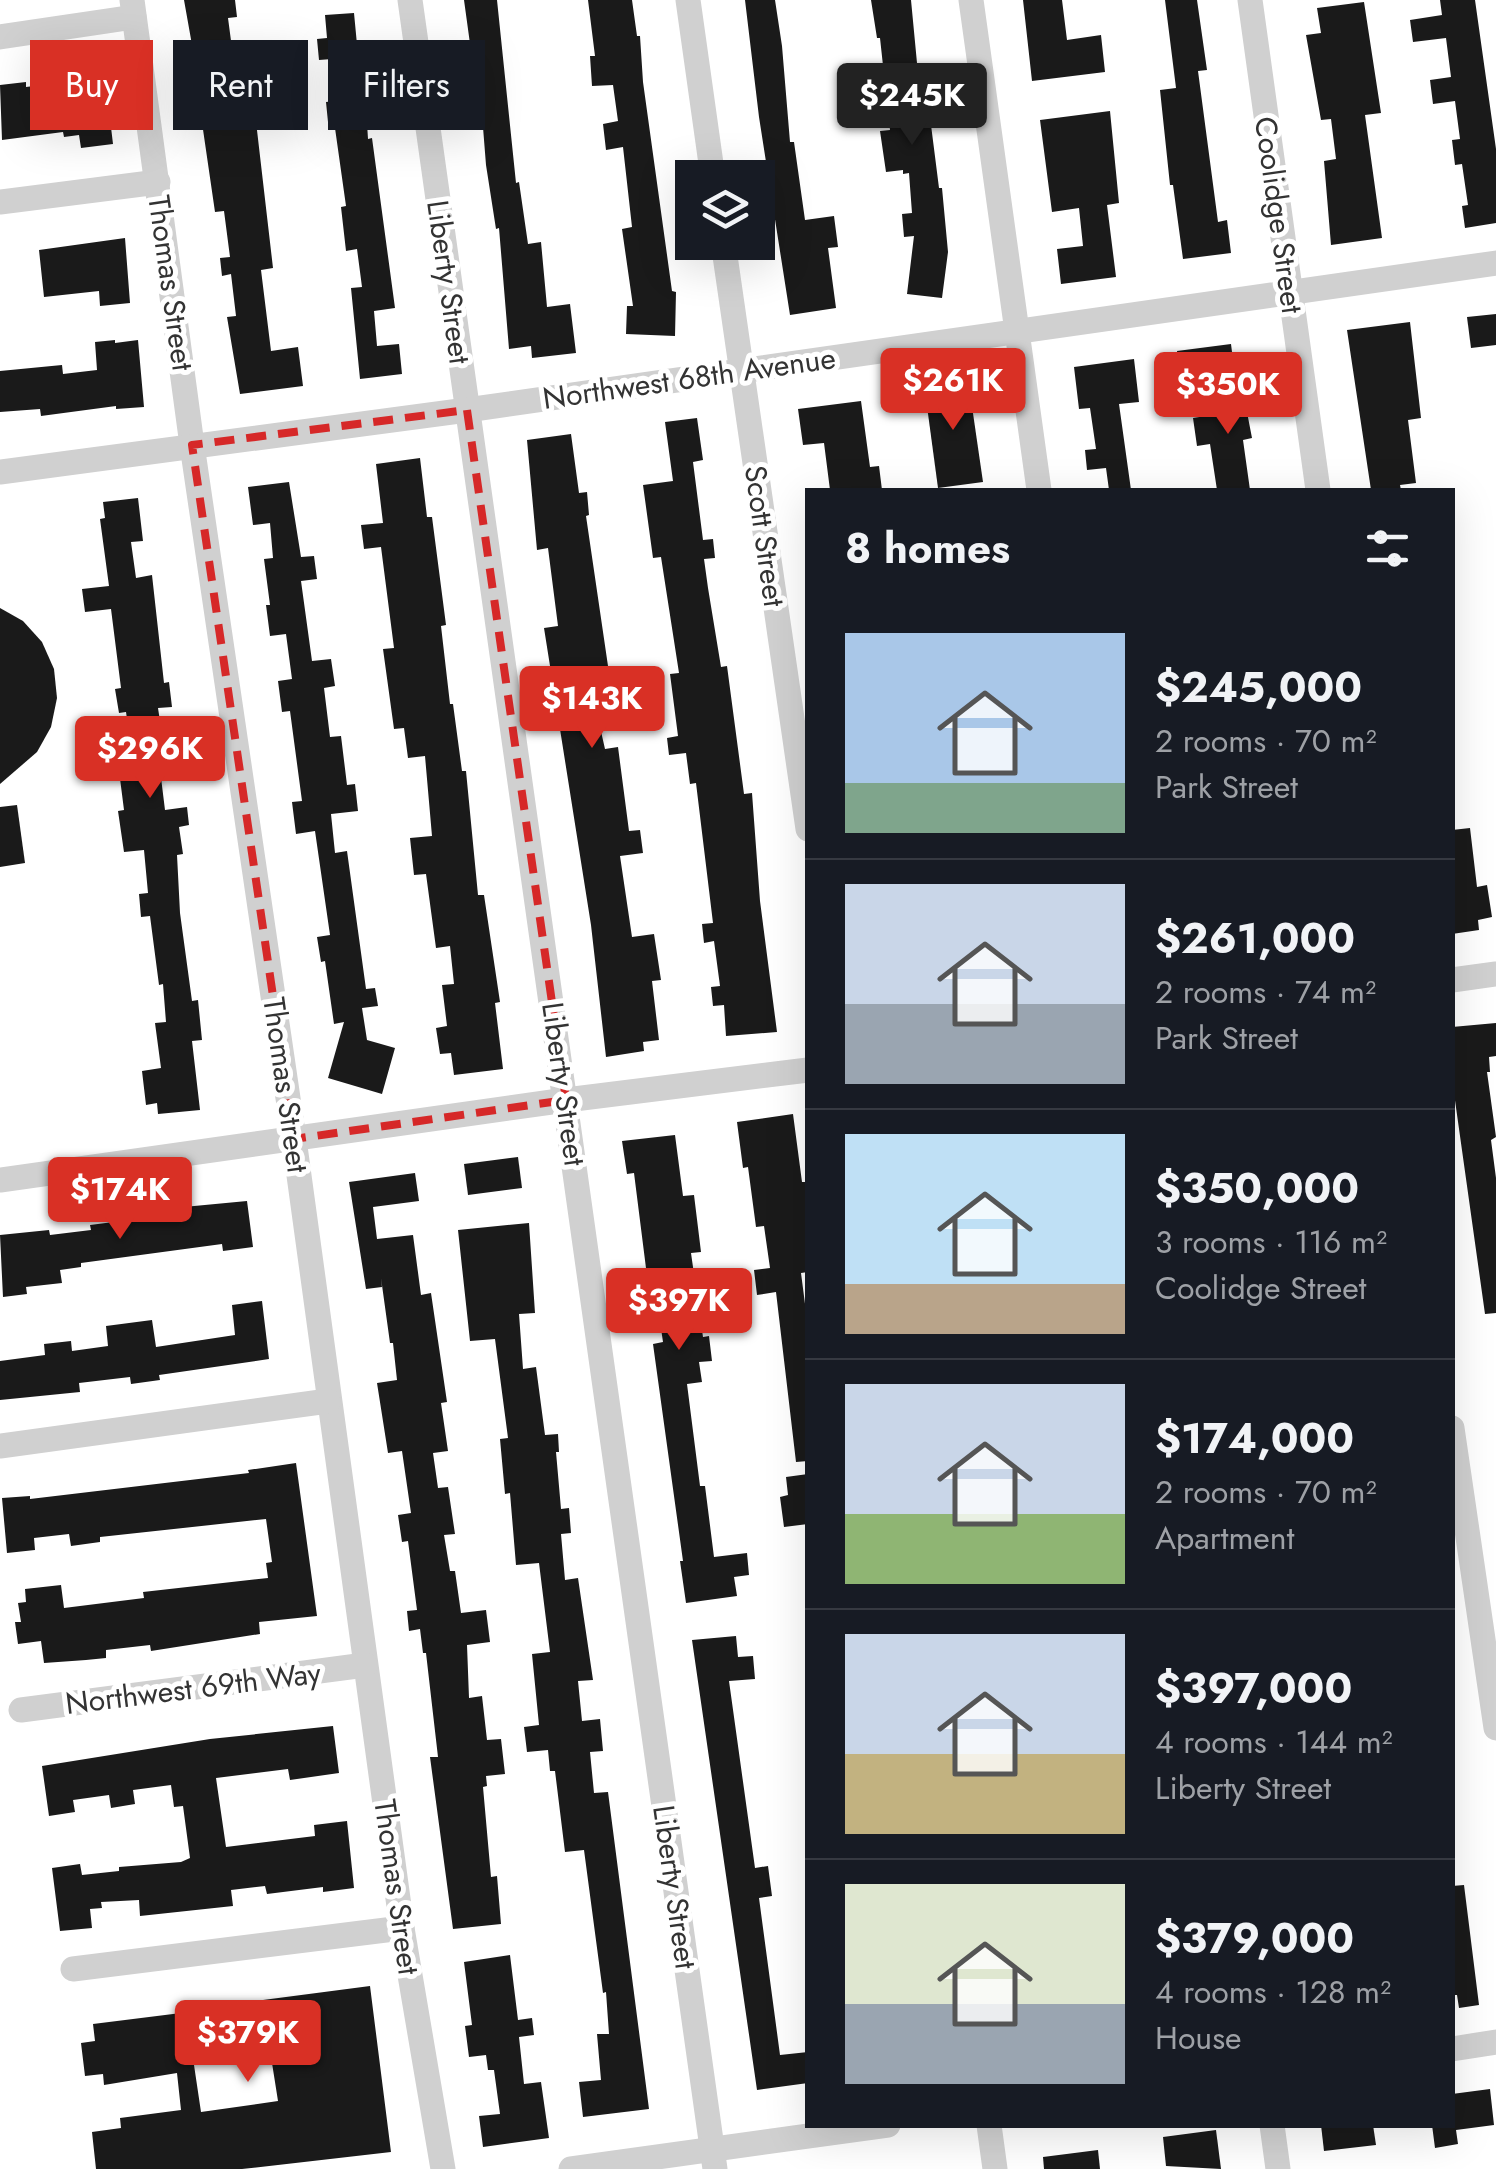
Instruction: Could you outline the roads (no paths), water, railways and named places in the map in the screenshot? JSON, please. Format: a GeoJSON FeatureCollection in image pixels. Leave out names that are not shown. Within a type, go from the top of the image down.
{"type":"FeatureCollection","features":[{"type":"Feature","properties":{"kind":"street","name":"Liberty Street"},"geometry":{"type":"LineString","coordinates":[[410,0],[714,2159]]}},
{"type":"Feature","properties":{"kind":"street"},"geometry":{"type":"LineString","coordinates":[[688,0],[710,160]]}},
{"type":"Feature","properties":{"kind":"street"},"geometry":{"type":"LineString","coordinates":[[972,0],[1039,488]]}},
{"type":"Feature","properties":{"kind":"street","name":"Coolidge Street"},"geometry":{"type":"LineString","coordinates":[[1250,0],[1318,488]]}},
{"type":"Feature","properties":{"kind":"street"},"geometry":{"type":"LineString","coordinates":[[0,37],[133,8]]}},
{"type":"Feature","properties":{"kind":"street","name":"Thomas Street"},"geometry":{"type":"LineString","coordinates":[[133,8],[402,1928],[443,2169]]}},
{"type":"Feature","properties":{"kind":"street"},"geometry":{"type":"LineString","coordinates":[[0,202],[158,182]]}},
{"type":"Feature","properties":{"kind":"street","name":"Scott Street"},"geometry":{"type":"LineString","coordinates":[[726,260],[805,809]]}},
{"type":"Feature","properties":{"kind":"street","name":"Northwest 68th Avenue"},"geometry":{"type":"LineString","coordinates":[[0,472],[467,410],[1496,263]]}},
{"type":"Feature","properties":{"kind":"street"},"geometry":{"type":"LineString","coordinates":[[1455,980],[1496,974]]}},
{"type":"Feature","properties":{"kind":"street"},"geometry":{"type":"LineString","coordinates":[[0,1180],[805,1070]]}},
{"type":"Feature","properties":{"kind":"street"},"geometry":{"type":"LineString","coordinates":[[0,1446],[328,1400]]}},
{"type":"Feature","properties":{"kind":"street"},"geometry":{"type":"LineString","coordinates":[[1455,1448],[1496,1728]]}},
{"type":"Feature","properties":{"kind":"street","name":"Northwest 69th Way"},"geometry":{"type":"LineString","coordinates":[[20,1710],[366,1665]]}},
{"type":"Feature","properties":{"kind":"street"},"geometry":{"type":"LineString","coordinates":[[73,1969],[402,1928]]}},
{"type":"Feature","properties":{"kind":"street"},"geometry":{"type":"LineString","coordinates":[[1455,2048],[1496,2042]]}},
{"type":"Feature","properties":{"kind":"street"},"geometry":{"type":"LineString","coordinates":[[570,2169],[714,2159],[873,2128]]}},
{"type":"Feature","properties":{"kind":"street"},"geometry":{"type":"LineString","coordinates":[[989,2128],[995,2169]]}},
{"type":"Feature","properties":{"kind":"street"},"geometry":{"type":"LineString","coordinates":[[1272,2128],[1278,2169]]}}]}
